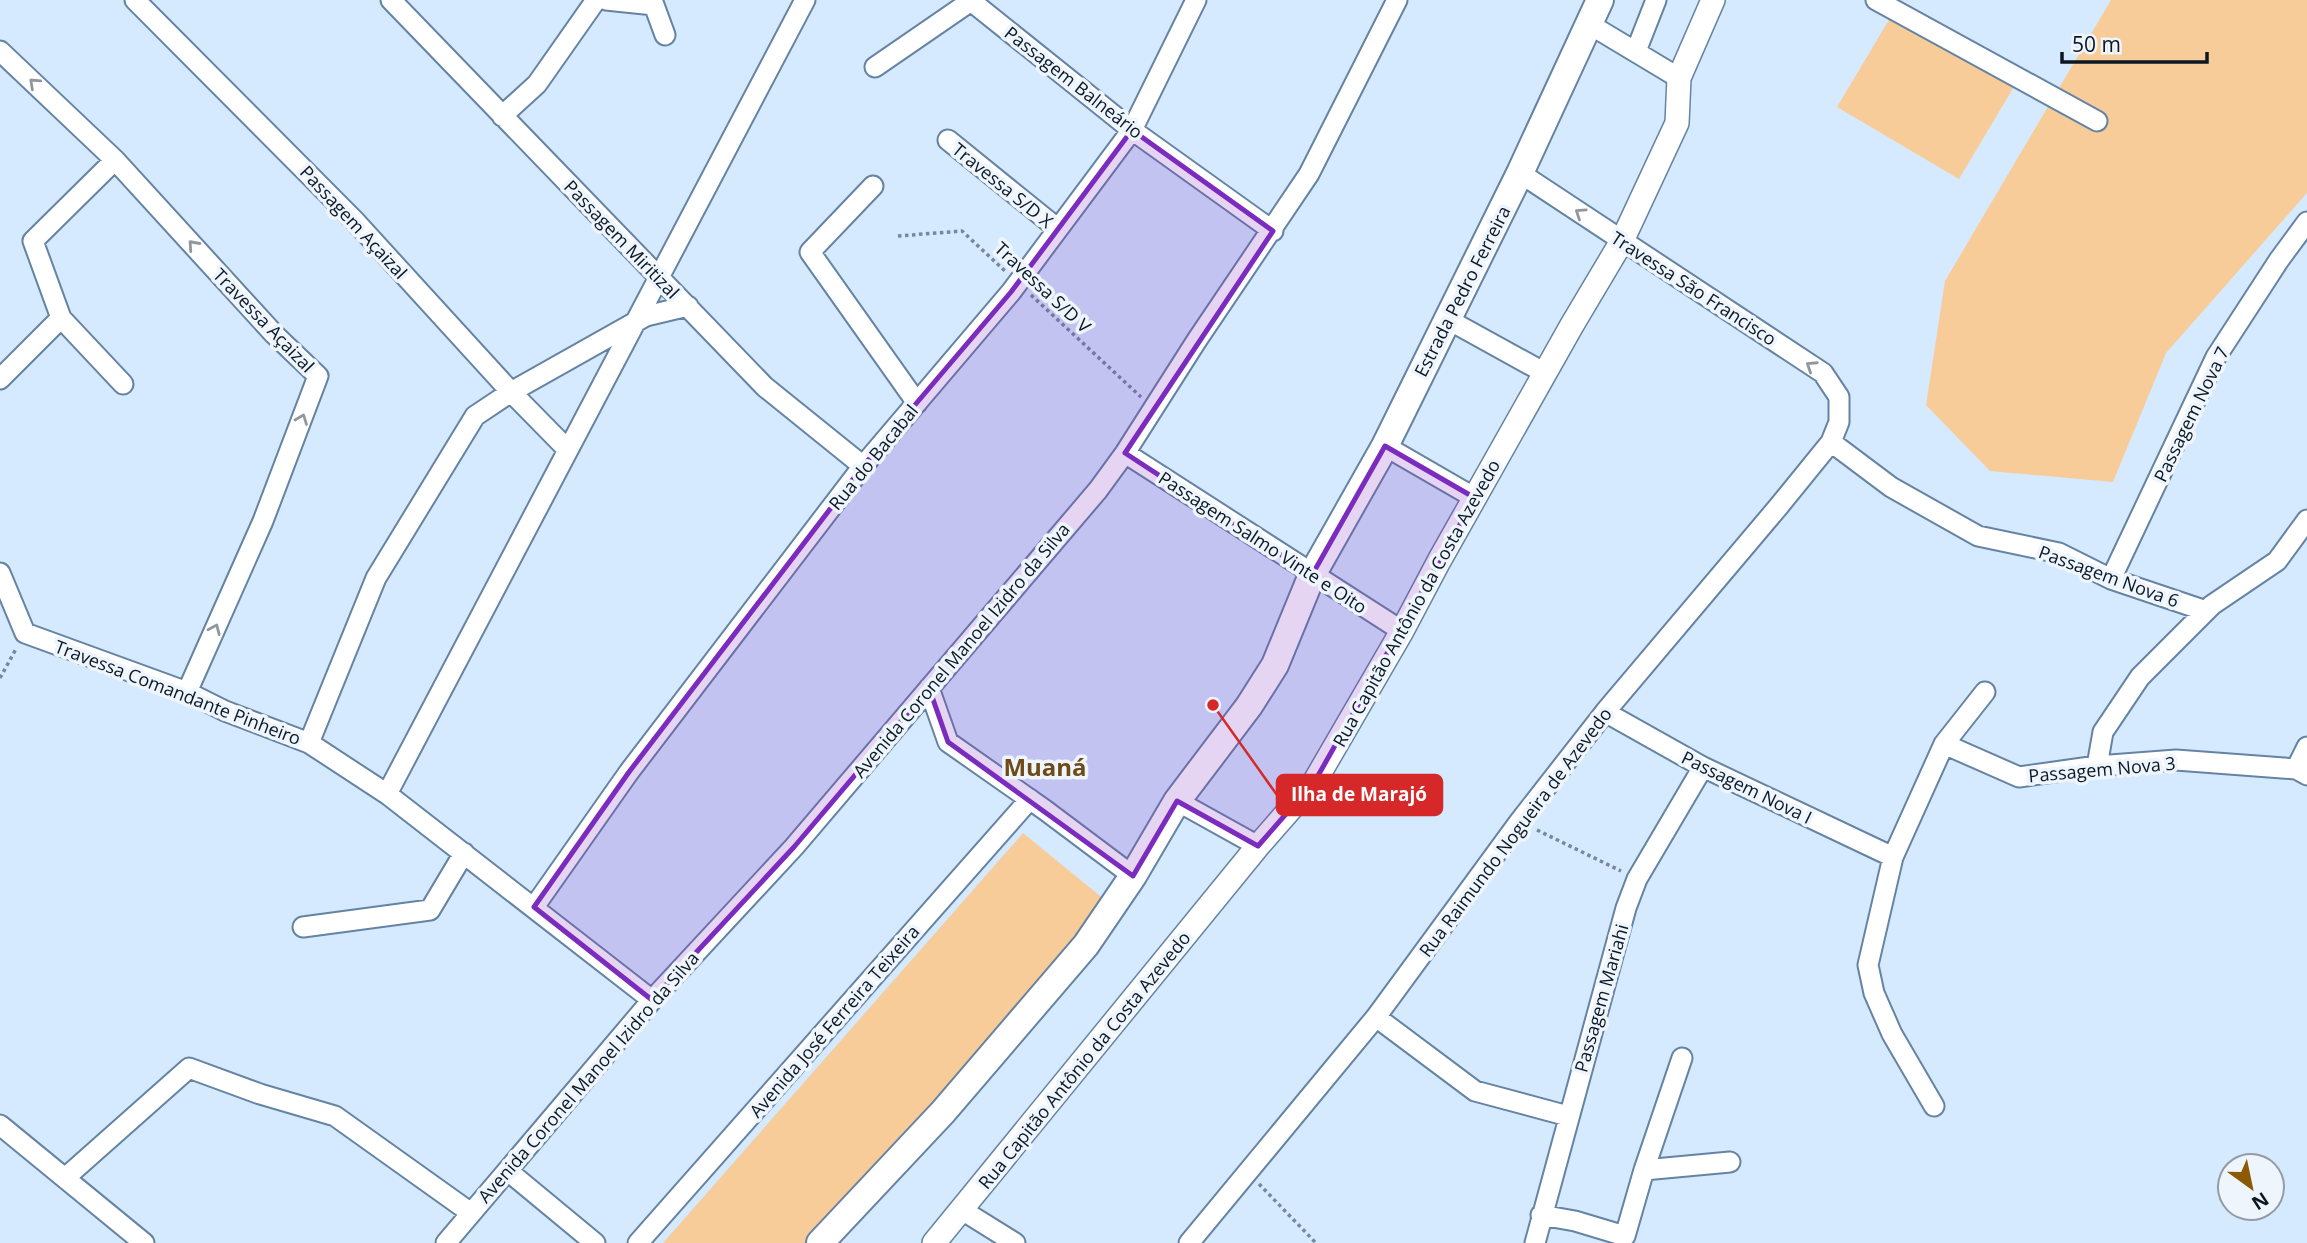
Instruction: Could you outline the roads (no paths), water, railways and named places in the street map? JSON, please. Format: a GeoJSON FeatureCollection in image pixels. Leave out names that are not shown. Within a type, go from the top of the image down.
{"type":"FeatureCollection","features":[{"type":"Feature","properties":{"kind":"main road","name":"Estrada Pedro Ferreira"},"geometry":{"type":"LineString","coordinates":[[820,1243],[943,1112],[1077,956],[1133,876],[1177,801],[1250,706],[1275,665],[1312,575],[1385,446],[1520,173],[1595,12]]}},
{"type":"Feature","properties":{"kind":"street","name":"Passagem Açaizal"},"geometry":{"type":"LineString","coordinates":[[135,0],[354,220],[511,392],[568,450]]}},
{"type":"Feature","properties":{"kind":"street","name":"Passagem Miritizal"},"geometry":{"type":"LineString","coordinates":[[391,0],[765,387],[863,466]]}},
{"type":"Feature","properties":{"kind":"street"},"geometry":{"type":"LineString","coordinates":[[502,116],[537,84],[596,0]]}},
{"type":"Feature","properties":{"kind":"street"},"geometry":{"type":"LineString","coordinates":[[606,0],[654,5],[665,35]]}},
{"type":"Feature","properties":{"kind":"street"},"geometry":{"type":"LineString","coordinates":[[387,794],[806,0]]}},
{"type":"Feature","properties":{"kind":"street","name":"Rua do Bacabal"},"geometry":{"type":"LineString","coordinates":[[534,907],[629,772],[863,466],[1018,282],[1132,130],[1196,0]]}},
{"type":"Feature","properties":{"kind":"street","name":"Avenida Coronel Manoel Izidro da Silva"},"geometry":{"type":"LineString","coordinates":[[446,1243],[652,1000],[794,847],[1098,490],[1309,174],[1397,0]]}},
{"type":"Feature","properties":{"kind":"street"},"geometry":{"type":"LineString","coordinates":[[1636,51],[1656,0]]}},
{"type":"Feature","properties":{"kind":"street","name":"Rua Capitão Antônio da Costa Azevedo"},"geometry":{"type":"LineString","coordinates":[[934,1243],[1258,846],[1315,781],[1622,241],[1677,123],[1679,78],[1713,0]]}},
{"type":"Feature","properties":{"kind":"street"},"geometry":{"type":"LineString","coordinates":[[1876,0],[2098,121]]}},
{"type":"Feature","properties":{"kind":"street","name":"Passagem Balneário"},"geometry":{"type":"LineString","coordinates":[[875,67],[971,1],[1132,130],[1273,230]]}},
{"type":"Feature","properties":{"kind":"street"},"geometry":{"type":"LineString","coordinates":[[1595,12],[1636,51],[1679,78]]}},
{"type":"Feature","properties":{"kind":"street","name":"Travessa Açaizal"},"geometry":{"type":"LineString","coordinates":[[0,51],[115,160],[274,334],[318,376],[263,521],[187,692]]}},
{"type":"Feature","properties":{"kind":"street","name":"Travessa S/D X"},"geometry":{"type":"LineString","coordinates":[[948,140],[1058,229]]}},
{"type":"Feature","properties":{"kind":"street"},"geometry":{"type":"LineString","coordinates":[[115,160],[33,241],[61,318],[123,384]]}},
{"type":"Feature","properties":{"kind":"street","name":"Travessa São Francisco"},"geometry":{"type":"LineString","coordinates":[[1520,173],[1823,373],[1839,397],[1839,422]]}},
{"type":"Feature","properties":{"kind":"street"},"geometry":{"type":"LineString","coordinates":[[873,186],[810,252],[917,403]]}},
{"type":"Feature","properties":{"kind":"street","name":"Passagem Nova 7"},"geometry":{"type":"LineString","coordinates":[[2111,579],[2216,357],[2307,222]]}},
{"type":"Feature","properties":{"kind":"street"},"geometry":{"type":"LineString","coordinates":[[309,743],[376,578],[475,415],[646,316],[688,306]]}},
{"type":"Feature","properties":{"kind":"street"},"geometry":{"type":"LineString","coordinates":[[0,379],[61,318]]}},
{"type":"Feature","properties":{"kind":"street"},"geometry":{"type":"LineString","coordinates":[[1447,318],[1545,373]]}},
{"type":"Feature","properties":{"kind":"street","name":"Rua Raimundo Nogueira de Azevedo"},"geometry":{"type":"LineString","coordinates":[[1189,1243],[1376,1017],[1519,822],[1605,712],[1830,442],[1839,422]]}},
{"type":"Feature","properties":{"kind":"street","name":"Passagem Nova 6"},"geometry":{"type":"LineString","coordinates":[[1830,442],[1891,486],[1978,536],[2059,553],[2111,579],[2206,611]]}},
{"type":"Feature","properties":{"kind":"street"},"geometry":{"type":"LineString","coordinates":[[1385,446],[1475,498]]}},
{"type":"Feature","properties":{"kind":"street","name":"Passagem Salmo Vinte e Oito"},"geometry":{"type":"LineString","coordinates":[[1125,453],[1402,631]]}},
{"type":"Feature","properties":{"kind":"street"},"geometry":{"type":"LineString","coordinates":[[2097,766],[2103,732],[2140,677],[2206,611],[2277,561],[2307,520]]}},
{"type":"Feature","properties":{"kind":"street","name":"Travessa Comandante Pinheiro"},"geometry":{"type":"LineString","coordinates":[[0,573],[25,633],[187,692],[225,711],[309,743],[387,794],[652,1000]]}},
{"type":"Feature","properties":{"kind":"street"},"geometry":{"type":"LineString","coordinates":[[929,688],[948,742],[1133,876]]}},
{"type":"Feature","properties":{"kind":"street"},"geometry":{"type":"LineString","coordinates":[[1934,1105],[1892,1034],[1874,993],[1868,965],[1893,858],[1944,744],[1984,692]]}},
{"type":"Feature","properties":{"kind":"street","name":"Passagem Nova I"},"geometry":{"type":"LineString","coordinates":[[1605,712],[1703,767],[1893,858]]}},
{"type":"Feature","properties":{"kind":"street","name":"Passagem Nova 3"},"geometry":{"type":"LineString","coordinates":[[1944,744],[2020,777],[2097,766],[2176,760],[2302,772]]}},
{"type":"Feature","properties":{"kind":"street"},"geometry":{"type":"LineString","coordinates":[[2302,772],[2307,747]]}},
{"type":"Feature","properties":{"kind":"street","name":"Passagem Mariahi"},"geometry":{"type":"LineString","coordinates":[[1535,1243],[1626,908],[1637,879],[1703,767]]}},
{"type":"Feature","properties":{"kind":"street","name":"Avenida José Ferreira Teixeira"},"geometry":{"type":"LineString","coordinates":[[638,1243],[1030,799]]}},
{"type":"Feature","properties":{"kind":"street"},"geometry":{"type":"LineString","coordinates":[[1177,801],[1258,846]]}},
{"type":"Feature","properties":{"kind":"street"},"geometry":{"type":"LineString","coordinates":[[303,927],[430,909],[464,853]]}},
{"type":"Feature","properties":{"kind":"street"},"geometry":{"type":"LineString","coordinates":[[1376,1017],[1475,1091],[1568,1116]]}},
{"type":"Feature","properties":{"kind":"street"},"geometry":{"type":"LineString","coordinates":[[1541,1215],[1575,1221],[1625,1236],[1682,1058]]}},
{"type":"Feature","properties":{"kind":"street"},"geometry":{"type":"LineString","coordinates":[[65,1178],[189,1069],[335,1116],[471,1213]]}},
{"type":"Feature","properties":{"kind":"street"},"geometry":{"type":"LineString","coordinates":[[0,1125],[144,1243]]}},
{"type":"Feature","properties":{"kind":"street"},"geometry":{"type":"LineString","coordinates":[[1644,1170],[1730,1162]]}},
{"type":"Feature","properties":{"kind":"street"},"geometry":{"type":"LineString","coordinates":[[508,1171],[595,1243]]}},
{"type":"Feature","properties":{"kind":"street"},"geometry":{"type":"LineString","coordinates":[[962,1210],[1015,1243]]}},
{"type":"Feature","properties":{"kind":"place","name":"Ilha de Marajó"},"geometry":{"type":"Point","coordinates":[1213,705]}},
{"type":"Feature","properties":{"kind":"district","name":"Muaná"},"geometry":{"type":"Point","coordinates":[1045,766]}}]}
